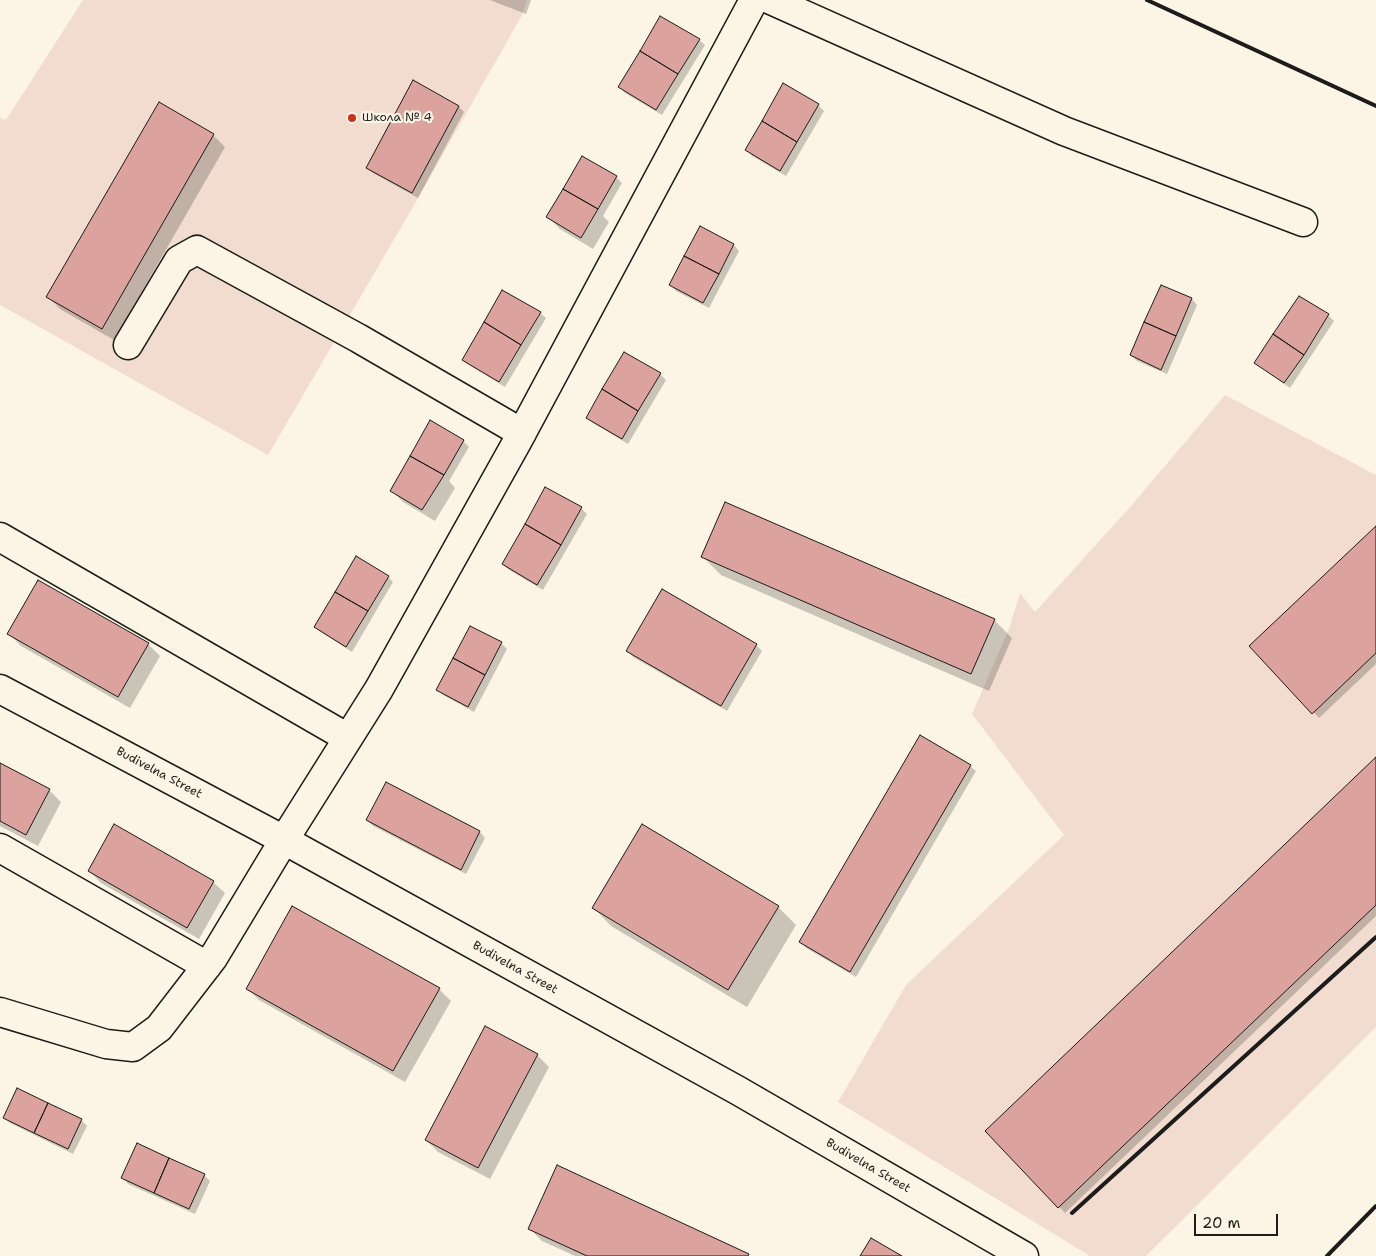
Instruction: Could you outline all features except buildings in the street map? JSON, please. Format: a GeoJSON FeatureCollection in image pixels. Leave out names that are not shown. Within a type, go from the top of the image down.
{"type":"FeatureCollection","features":[{"type":"Feature","properties":{"kind":"street"},"geometry":{"type":"LineString","coordinates":[[0,1012],[106,1044],[134,1047],[159,1028],[207,966],[379,689],[522,433],[754,0]]}},
{"type":"Feature","properties":{"kind":"street"},"geometry":{"type":"LineString","coordinates":[[771,0],[1064,131],[1303,222]]}},
{"type":"Feature","properties":{"kind":"street"},"geometry":{"type":"LineString","coordinates":[[128,345],[179,260],[197,250],[358,338],[522,433]]}},
{"type":"Feature","properties":{"kind":"street"},"geometry":{"type":"LineString","coordinates":[[0,537],[348,738]]}},
{"type":"Feature","properties":{"kind":"street","name":"Budivelna Street"},"geometry":{"type":"LineString","coordinates":[[0,688],[284,840],[737,1090],[1024,1256]]}},
{"type":"Feature","properties":{"kind":"street"},"geometry":{"type":"LineString","coordinates":[[0,848],[207,966]]}},
{"type":"Feature","properties":{"kind":"shaded area"},"geometry":{"type":"Polygon","coordinates":[[[83,0],[527,0],[521,17],[413,207],[268,455],[0,305],[0,118],[6,120],[83,0]]]}},
{"type":"Feature","properties":{"kind":"shaded area"},"geometry":{"type":"Polygon","coordinates":[[[1225,395],[1376,475],[1376,1027],[1146,1256],[1090,1256],[838,1102],[906,985],[1064,835],[972,714],[1009,629],[1020,593],[1035,612],[1131,506],[1225,395]]]}},
{"type":"Feature","properties":{"kind":"railway"},"geometry":{"type":"LineString","coordinates":[[1147,0],[1376,106]]}},
{"type":"Feature","properties":{"kind":"railway"},"geometry":{"type":"LineString","coordinates":[[1072,1213],[1376,937]]}},
{"type":"Feature","properties":{"kind":"railway"},"geometry":{"type":"LineString","coordinates":[[1327,1256],[1376,1206]]}},
{"type":"Feature","properties":{"kind":"place","name":"Школа № 4"},"geometry":{"type":"Point","coordinates":[352,118]}}]}
